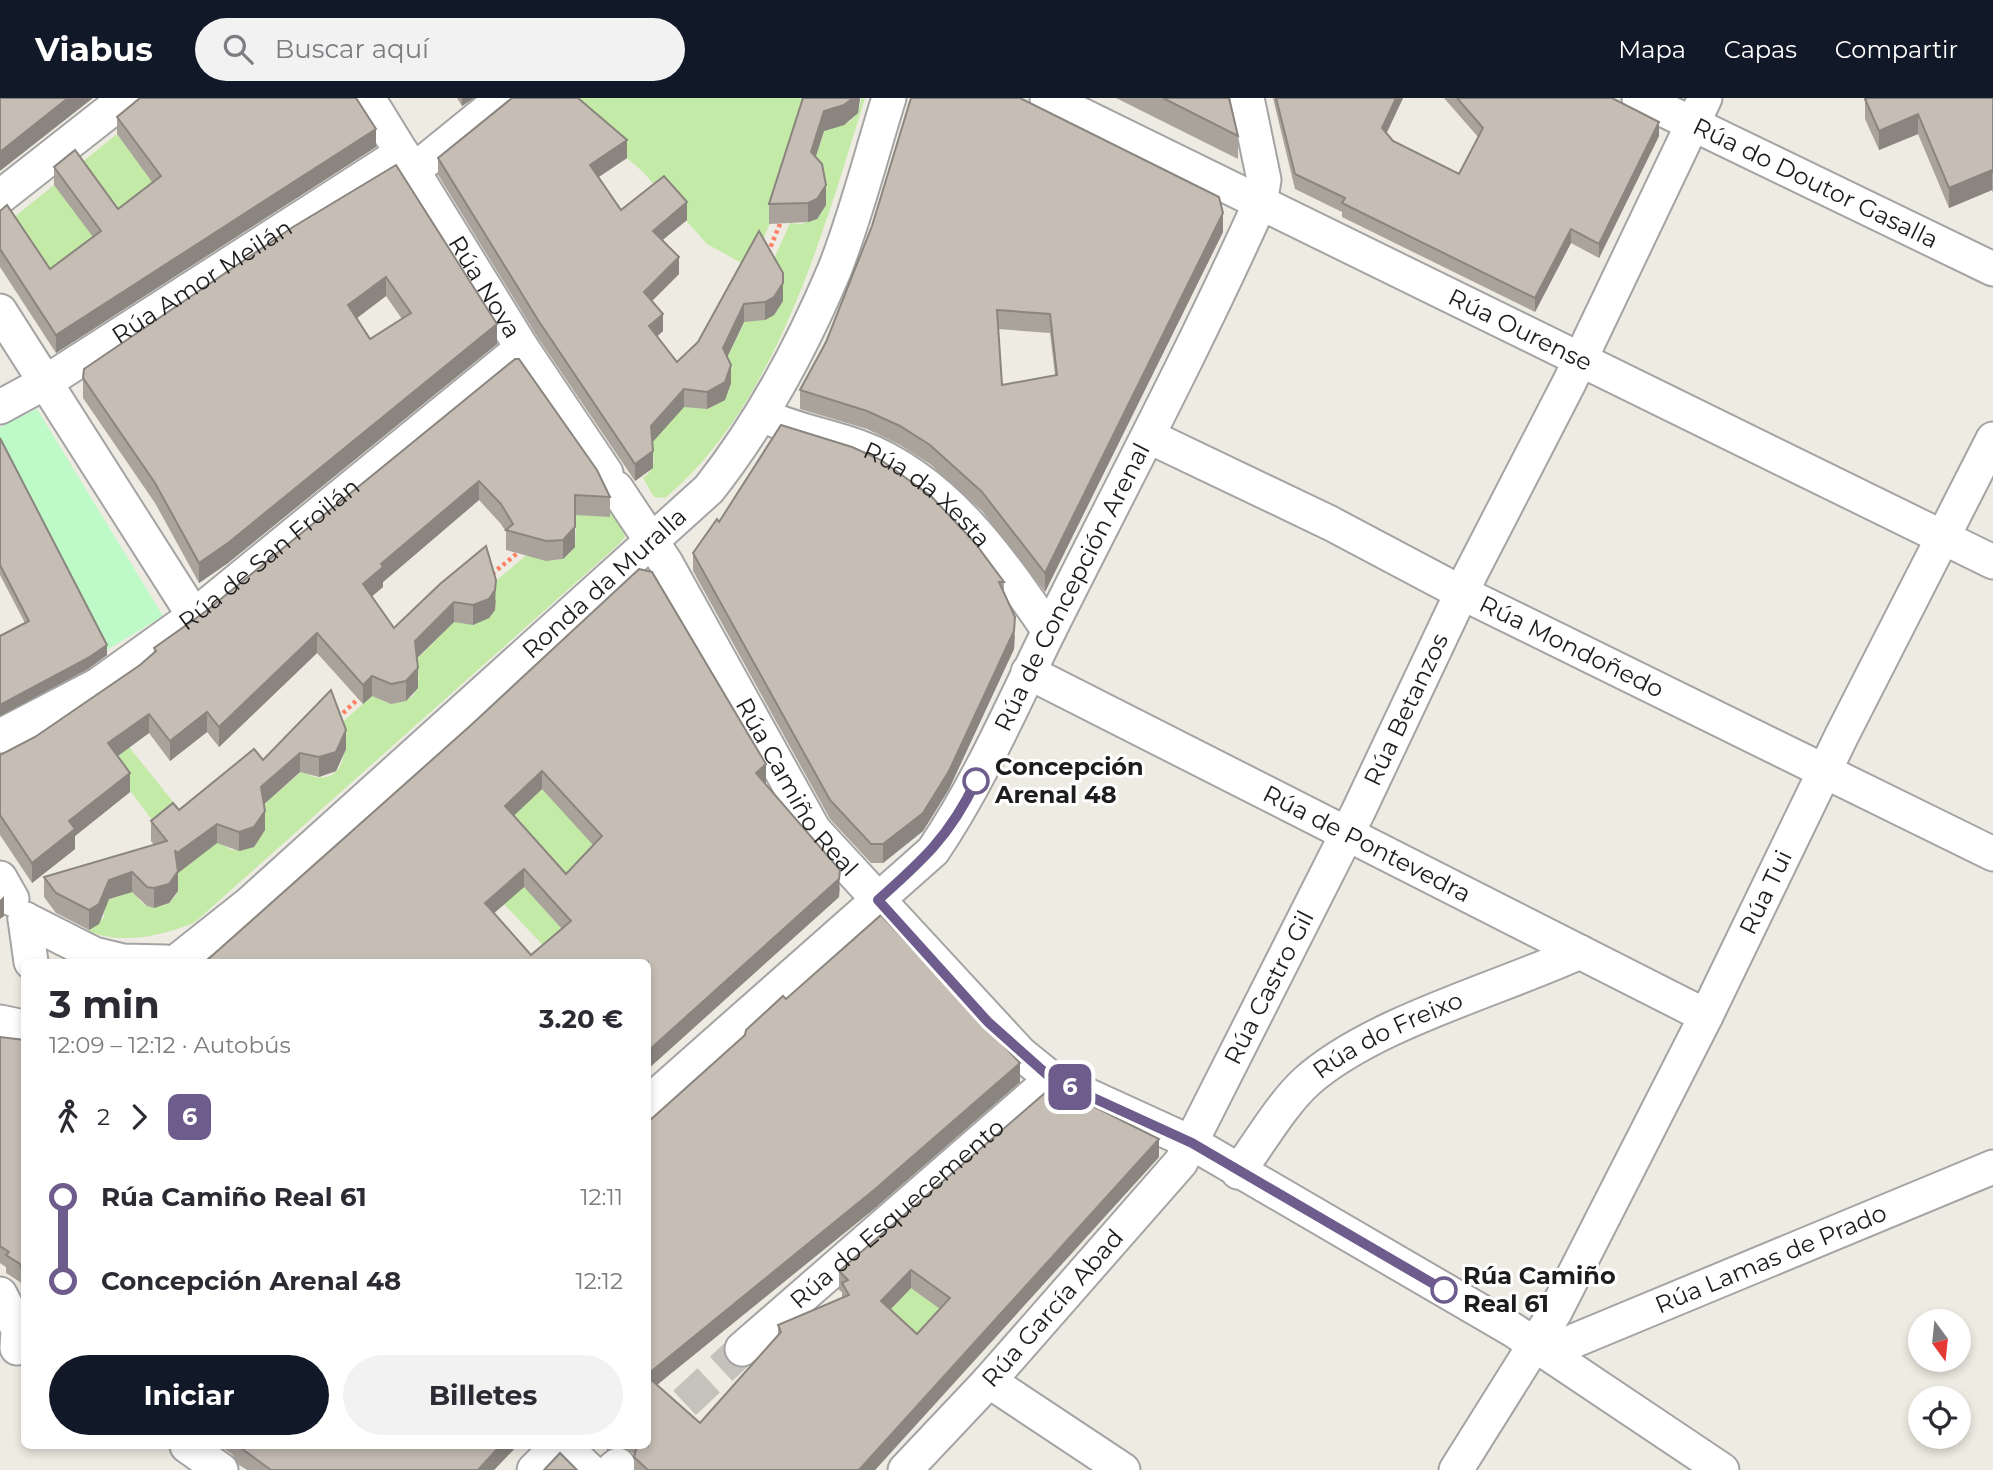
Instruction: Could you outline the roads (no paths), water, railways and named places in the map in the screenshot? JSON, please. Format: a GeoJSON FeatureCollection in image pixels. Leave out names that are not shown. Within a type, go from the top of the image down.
{"type":"FeatureCollection","features":[{"type":"Feature","properties":{"kind":"street"},"geometry":{"type":"LineString","coordinates":[[0,197],[126,98]]}},
{"type":"Feature","properties":{"kind":"street","name":"Rúa Nova"},"geometry":{"type":"LineString","coordinates":[[368,98],[522,348],[653,542]]}},
{"type":"Feature","properties":{"kind":"street","name":"Rúa Amor Meilán"},"geometry":{"type":"LineString","coordinates":[[0,407],[46,382],[407,162],[503,98]]}},
{"type":"Feature","properties":{"kind":"street","name":"Ronda da Muralla"},"geometry":{"type":"LineString","coordinates":[[180,959],[249,904],[709,489],[762,415],[790,364],[834,270],[889,98]]}},
{"type":"Feature","properties":{"kind":"street","name":"Rúa Ourense"},"geometry":{"type":"LineString","coordinates":[[1046,98],[1993,562]]}},
{"type":"Feature","properties":{"kind":"street"},"geometry":{"type":"LineString","coordinates":[[1247,98],[1264,180],[1260,203]]}},
{"type":"Feature","properties":{"kind":"street","name":"Rúa do Doutor Gasalla"},"geometry":{"type":"LineString","coordinates":[[1639,98],[1698,112],[1993,269]]}},
{"type":"Feature","properties":{"kind":"street","name":"Rúa Betanzos"},"geometry":{"type":"LineString","coordinates":[[1346,833],[1698,112]]}},
{"type":"Feature","properties":{"kind":"street","name":"Rúa de Concepción Arenal"},"geometry":{"type":"LineString","coordinates":[[651,1099],[933,852],[965,803],[1028,672],[1150,437],[1260,203]]}},
{"type":"Feature","properties":{"kind":"street"},"geometry":{"type":"LineString","coordinates":[[0,311],[194,616]]}},
{"type":"Feature","properties":{"kind":"street","name":"Rúa de San Froilán"},"geometry":{"type":"LineString","coordinates":[[0,736],[98,685],[194,616],[522,348]]}},
{"type":"Feature","properties":{"kind":"street","name":"Rúa da Xesta"},"geometry":{"type":"LineString","coordinates":[[762,415],[783,425],[859,447],[893,462],[936,492],[981,537],[1049,631]]}},
{"type":"Feature","properties":{"kind":"street","name":"Rúa Mondoñedo"},"geometry":{"type":"LineString","coordinates":[[1150,437],[1330,523],[1462,593],[1993,854]]}},
{"type":"Feature","properties":{"kind":"street","name":"Rúa Tui"},"geometry":{"type":"LineString","coordinates":[[1456,1470],[1544,1349],[1555,1312],[1706,1016],[1825,770],[1993,439]]}},
{"type":"Feature","properties":{"kind":"street","name":"Rúa Camiño Real"},"geometry":{"type":"LineString","coordinates":[[653,542],[802,812],[988,1022],[1052,1079],[1192,1143],[1544,1349],[1722,1470]]}},
{"type":"Feature","properties":{"kind":"street","name":"Rúa de Pontevedra"},"geometry":{"type":"LineString","coordinates":[[1028,672],[1706,1016]]}},
{"type":"Feature","properties":{"kind":"street","name":"Rúa Castro Gil"},"geometry":{"type":"LineString","coordinates":[[1192,1143],[1346,833]]}},
{"type":"Feature","properties":{"kind":"street"},"geometry":{"type":"LineString","coordinates":[[15,902],[30,959]]}},
{"type":"Feature","properties":{"kind":"street"},"geometry":{"type":"LineString","coordinates":[[15,902],[59,959]]}},
{"type":"Feature","properties":{"kind":"street"},"geometry":{"type":"LineString","coordinates":[[15,902],[94,954],[115,959]]}},
{"type":"Feature","properties":{"kind":"street","name":"Rúa do Freixo"},"geometry":{"type":"LineString","coordinates":[[1238,1172],[1304,1084],[1332,1061],[1397,1027],[1580,951]]}},
{"type":"Feature","properties":{"kind":"street"},"geometry":{"type":"LineString","coordinates":[[0,1021],[21,1017]]}},
{"type":"Feature","properties":{"kind":"street"},"geometry":{"type":"LineString","coordinates":[[0,1021],[21,1026]]}},
{"type":"Feature","properties":{"kind":"street","name":"Rúa do Esquecemento"},"geometry":{"type":"LineString","coordinates":[[742,1349],[1052,1079]]}},
{"type":"Feature","properties":{"kind":"street","name":"Rúa García Abad"},"geometry":{"type":"LineString","coordinates":[[905,1470],[989,1381],[1181,1162],[1192,1143]]}},
{"type":"Feature","properties":{"kind":"street","name":"Rúa Lamas de Prado"},"geometry":{"type":"LineString","coordinates":[[1544,1349],[1559,1347],[1993,1167]]}},
{"type":"Feature","properties":{"kind":"street"},"geometry":{"type":"LineString","coordinates":[[0,1294],[18,1329],[14,1345]]}},
{"type":"Feature","properties":{"kind":"street"},"geometry":{"type":"LineString","coordinates":[[989,1381],[1123,1470]]}},
{"type":"Feature","properties":{"kind":"street"},"geometry":{"type":"LineString","coordinates":[[191,1449],[221,1470]]}},
{"type":"Feature","properties":{"kind":"street"},"geometry":{"type":"LineString","coordinates":[[534,1470],[555,1449]]}},
{"type":"Feature","properties":{"kind":"street"},"geometry":{"type":"LineString","coordinates":[[570,1449],[607,1467]]}},
{"type":"Feature","properties":{"kind":"tunnel"},"geometry":{"type":"LineString","coordinates":[[651,1434],[736,1355]]}},
{"type":"Feature","properties":{"kind":"place","name":"Concepción Arenal 48"},"geometry":{"type":"Point","coordinates":[976,781]}},
{"type":"Feature","properties":{"kind":"place","name":"Rúa Camiño Real 61"},"geometry":{"type":"Point","coordinates":[1444,1290]}}]}
